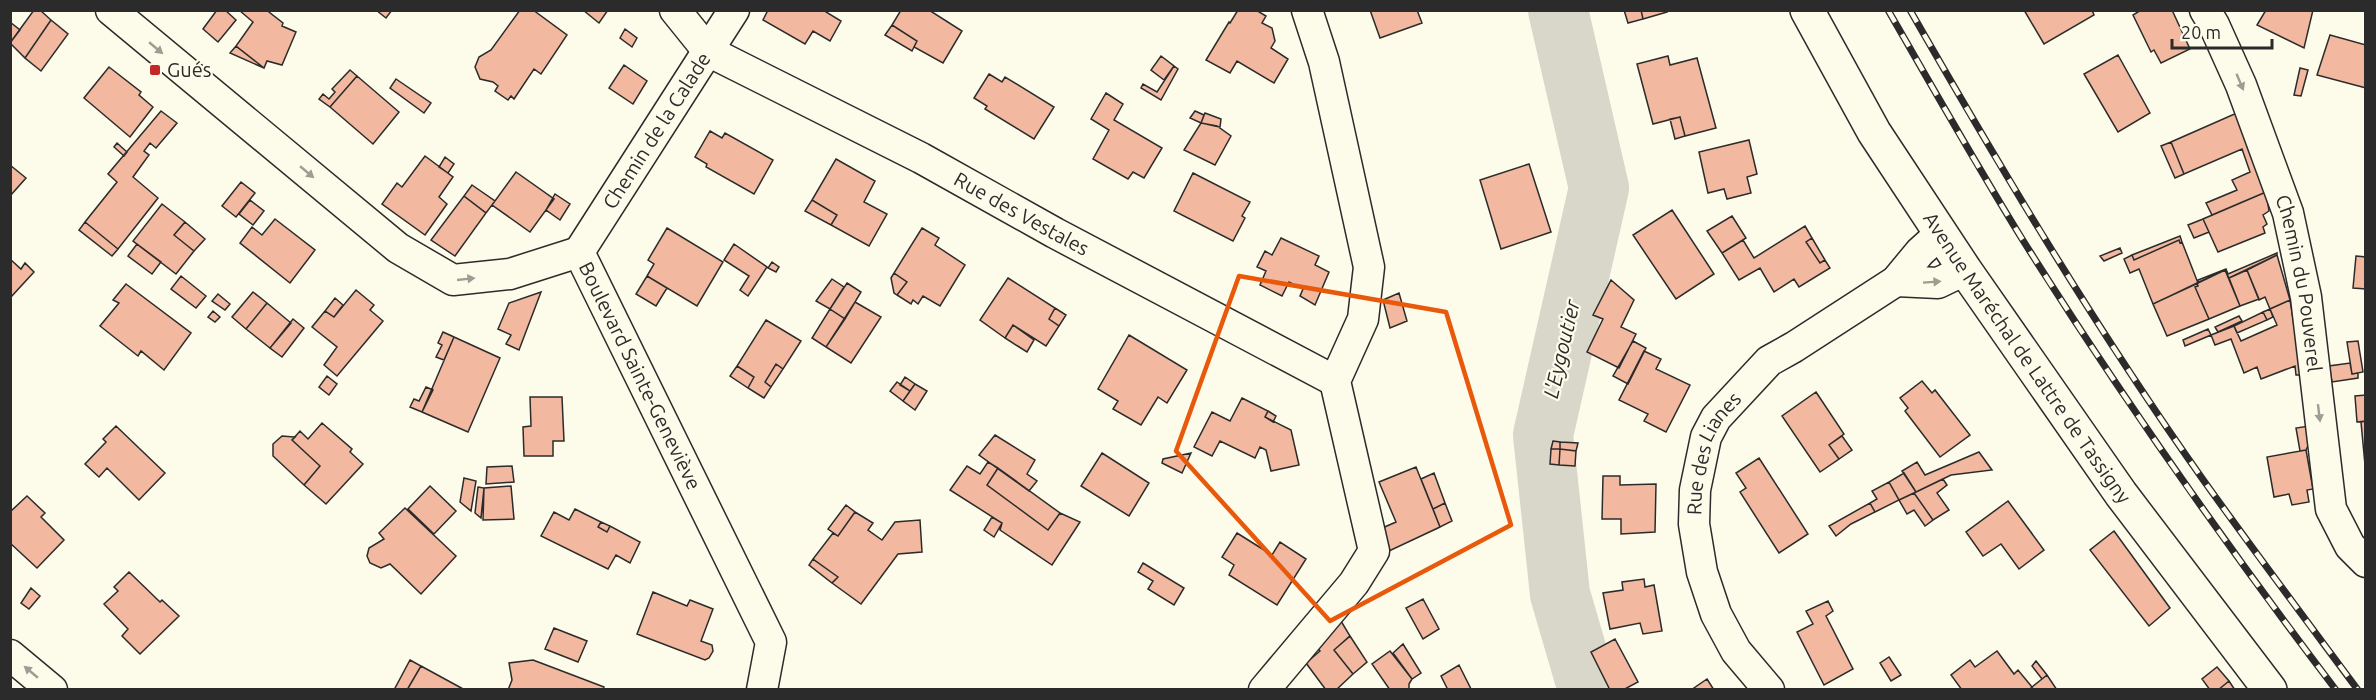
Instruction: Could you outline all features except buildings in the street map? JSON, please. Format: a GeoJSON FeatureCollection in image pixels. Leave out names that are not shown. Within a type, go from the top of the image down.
{"type":"FeatureCollection","features":[{"type":"Feature","properties":{"kind":"main road","name":"Avenue Maréchal de Lattre de Tassigny"},"geometry":{"type":"LineString","coordinates":[[1807,10],[1874,132],[1965,270],[2121,494],[2270,690]]}},
{"type":"Feature","properties":{"kind":"street","name":"Boulevard Sainte-Geneviève"},"geometry":{"type":"LineString","coordinates":[[111,10],[398,248],[453,280],[510,274],[579,252],[771,642],[762,690]]}},
{"type":"Feature","properties":{"kind":"street"},"geometry":{"type":"LineString","coordinates":[[675,10],[708,51]]}},
{"type":"Feature","properties":{"kind":"street","name":"Chemin de la Calade"},"geometry":{"type":"LineString","coordinates":[[579,252],[734,10]]}},
{"type":"Feature","properties":{"kind":"street"},"geometry":{"type":"LineString","coordinates":[[1264,690],[1354,583],[1374,551],[1335,381],[1363,319],[1369,267],[1324,62],[1307,10]]}},
{"type":"Feature","properties":{"kind":"street","name":"Chemin du Pouverel"},"geometry":{"type":"LineString","coordinates":[[2205,10],[2241,85],[2288,213],[2306,297],[2331,509],[2349,546],[2366,562]]}},
{"type":"Feature","properties":{"kind":"street","name":"Rue des Vestales"},"geometry":{"type":"LineString","coordinates":[[708,51],[921,158],[1335,381]]}},
{"type":"Feature","properties":{"kind":"street","name":"Rue des Lianes"},"geometry":{"type":"LineString","coordinates":[[1769,690],[1736,651],[1716,615],[1702,572],[1694,524],[1695,490],[1706,437],[1716,418],[1769,361],[1896,281],[1920,252],[1941,233]]}},
{"type":"Feature","properties":{"kind":"street"},"geometry":{"type":"LineString","coordinates":[[1896,281],[1938,283],[1965,270]]}},
{"type":"Feature","properties":{"kind":"street"},"geometry":{"type":"LineString","coordinates":[[10,655],[52,690]]}},
{"type":"Feature","properties":{"kind":"highlighted area"},"geometry":{"type":"Polygon","coordinates":[[[1239,276],[1446,312],[1511,525],[1330,621],[1176,451],[1239,276]]]}},
{"type":"Feature","properties":{"kind":"waterway","name":"L'Eygoutier"},"geometry":{"type":"LineString","coordinates":[[1558,10],[1599,188],[1543,435],[1560,594],[1588,690]]}},
{"type":"Feature","properties":{"kind":"railway"},"geometry":{"type":"LineString","coordinates":[[1888,10],[2007,213],[2098,357],[2254,580],[2336,690]]}},
{"type":"Feature","properties":{"kind":"railway"},"geometry":{"type":"LineString","coordinates":[[1910,10],[2015,190],[2088,308],[2164,424],[2358,690]]}},
{"type":"Feature","properties":{"kind":"place","name":"Gués"},"geometry":{"type":"Point","coordinates":[155,70]}}]}
